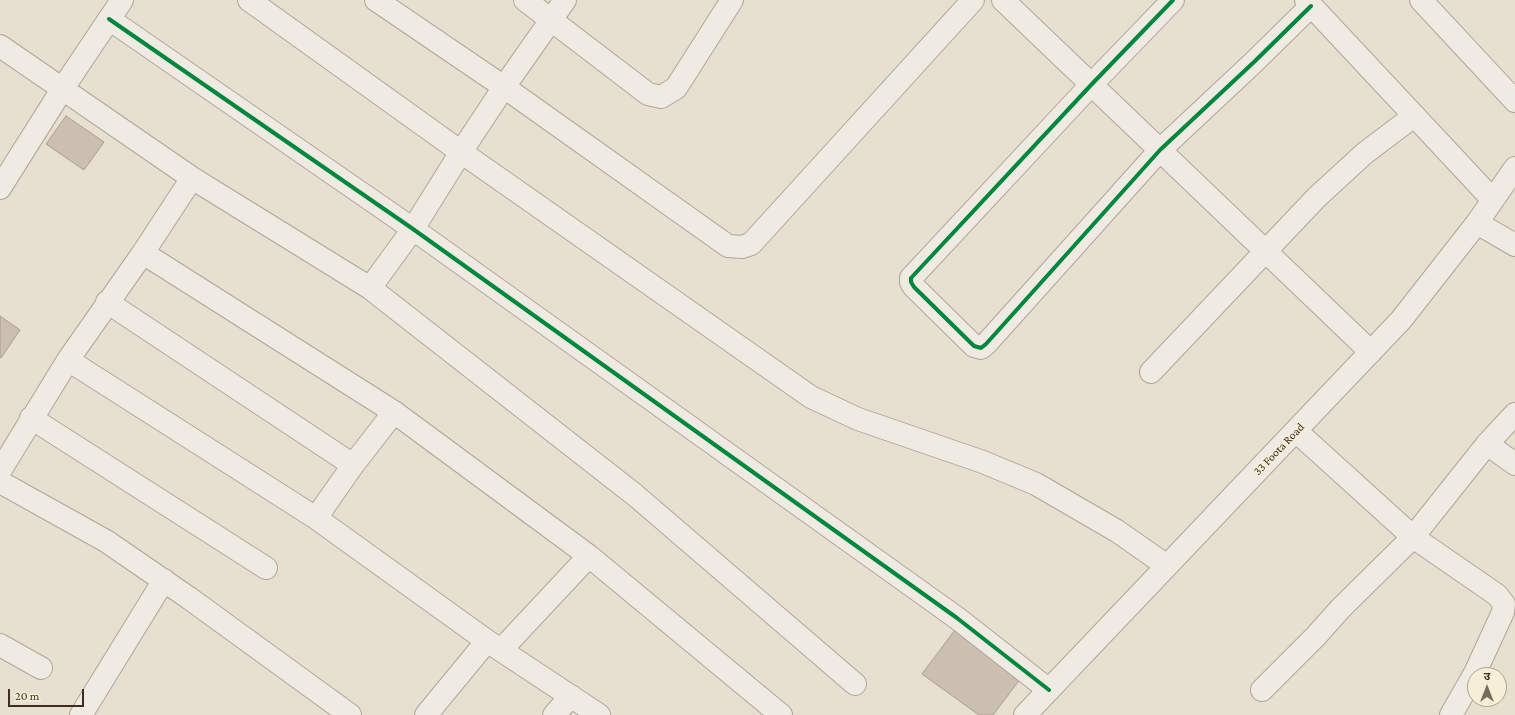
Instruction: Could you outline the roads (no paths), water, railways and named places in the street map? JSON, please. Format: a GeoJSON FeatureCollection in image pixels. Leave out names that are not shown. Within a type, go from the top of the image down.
{"type":"FeatureCollection","features":[{"type":"Feature","properties":{"kind":"street"},"geometry":{"type":"LineString","coordinates":[[1,184],[122,0]]}},
{"type":"Feature","properties":{"kind":"street"},"geometry":{"type":"LineString","coordinates":[[249,0],[461,152],[811,397],[858,419],[983,462],[1036,484],[1117,531],[1167,566]]}},
{"type":"Feature","properties":{"kind":"street"},"geometry":{"type":"LineString","coordinates":[[376,0],[504,87],[728,246],[742,247],[751,244],[974,0]]}},
{"type":"Feature","properties":{"kind":"street"},"geometry":{"type":"LineString","coordinates":[[525,0],[648,94],[661,97],[676,88],[732,0]]}},
{"type":"Feature","properties":{"kind":"street"},"geometry":{"type":"LineString","coordinates":[[370,288],[413,230],[461,152],[504,87],[550,20],[566,0]]}},
{"type":"Feature","properties":{"kind":"street"},"geometry":{"type":"LineString","coordinates":[[1003,0],[1371,352]]}},
{"type":"Feature","properties":{"kind":"street"},"geometry":{"type":"LineString","coordinates":[[1173,0],[1091,85],[912,278],[911,282],[914,287],[974,346],[980,348],[986,344],[1160,150],[1254,62],[1308,3],[1493,200]]}},
{"type":"Feature","properties":{"kind":"street"},"geometry":{"type":"LineString","coordinates":[[1421,0],[1515,101]]}},
{"type":"Feature","properties":{"kind":"street"},"geometry":{"type":"LineString","coordinates":[[109,19],[413,230],[957,618],[1049,690]]}},
{"type":"Feature","properties":{"kind":"street"},"geometry":{"type":"LineString","coordinates":[[0,46],[192,178],[370,288],[635,495],[855,684]]}},
{"type":"Feature","properties":{"kind":"street"},"geometry":{"type":"LineString","coordinates":[[1151,372],[1265,250],[1317,197],[1365,153],[1414,116]]}},
{"type":"Feature","properties":{"kind":"street","name":"33 Foota Road"},"geometry":{"type":"LineString","coordinates":[[1025,715],[1401,320],[1477,223],[1515,168]]}},
{"type":"Feature","properties":{"kind":"street"},"geometry":{"type":"LineString","coordinates":[[0,471],[31,418],[68,360],[143,253],[192,178]]}},
{"type":"Feature","properties":{"kind":"street"},"geometry":{"type":"LineString","coordinates":[[1477,223],[1515,245]]}},
{"type":"Feature","properties":{"kind":"street"},"geometry":{"type":"LineString","coordinates":[[143,253],[394,412],[588,556],[781,715]]}},
{"type":"Feature","properties":{"kind":"street"},"geometry":{"type":"LineString","coordinates":[[108,302],[353,465]]}},
{"type":"Feature","properties":{"kind":"street"},"geometry":{"type":"LineString","coordinates":[[68,360],[316,518],[494,645],[599,715]]}},
{"type":"Feature","properties":{"kind":"street"},"geometry":{"type":"LineString","coordinates":[[316,518],[353,465],[394,412]]}},
{"type":"Feature","properties":{"kind":"street"},"geometry":{"type":"LineString","coordinates":[[1262,690],[1316,636],[1340,609],[1413,537],[1487,444],[1515,414]]}},
{"type":"Feature","properties":{"kind":"street"},"geometry":{"type":"LineString","coordinates":[[31,418],[266,568]]}},
{"type":"Feature","properties":{"kind":"street"},"geometry":{"type":"LineString","coordinates":[[1296,431],[1413,537],[1497,595],[1504,604],[1503,612],[1474,673],[1451,715]]}},
{"type":"Feature","properties":{"kind":"street"},"geometry":{"type":"LineString","coordinates":[[1487,444],[1515,464]]}},
{"type":"Feature","properties":{"kind":"street"},"geometry":{"type":"LineString","coordinates":[[0,482],[106,541],[164,580],[350,715]]}},
{"type":"Feature","properties":{"kind":"street"},"geometry":{"type":"LineString","coordinates":[[426,715],[494,645],[588,556]]}},
{"type":"Feature","properties":{"kind":"street"},"geometry":{"type":"LineString","coordinates":[[81,715],[164,580]]}},
{"type":"Feature","properties":{"kind":"street"},"geometry":{"type":"LineString","coordinates":[[0,645],[41,668]]}},
{"type":"Feature","properties":{"kind":"street"},"geometry":{"type":"LineString","coordinates":[[554,715],[571,696]]}}]}
